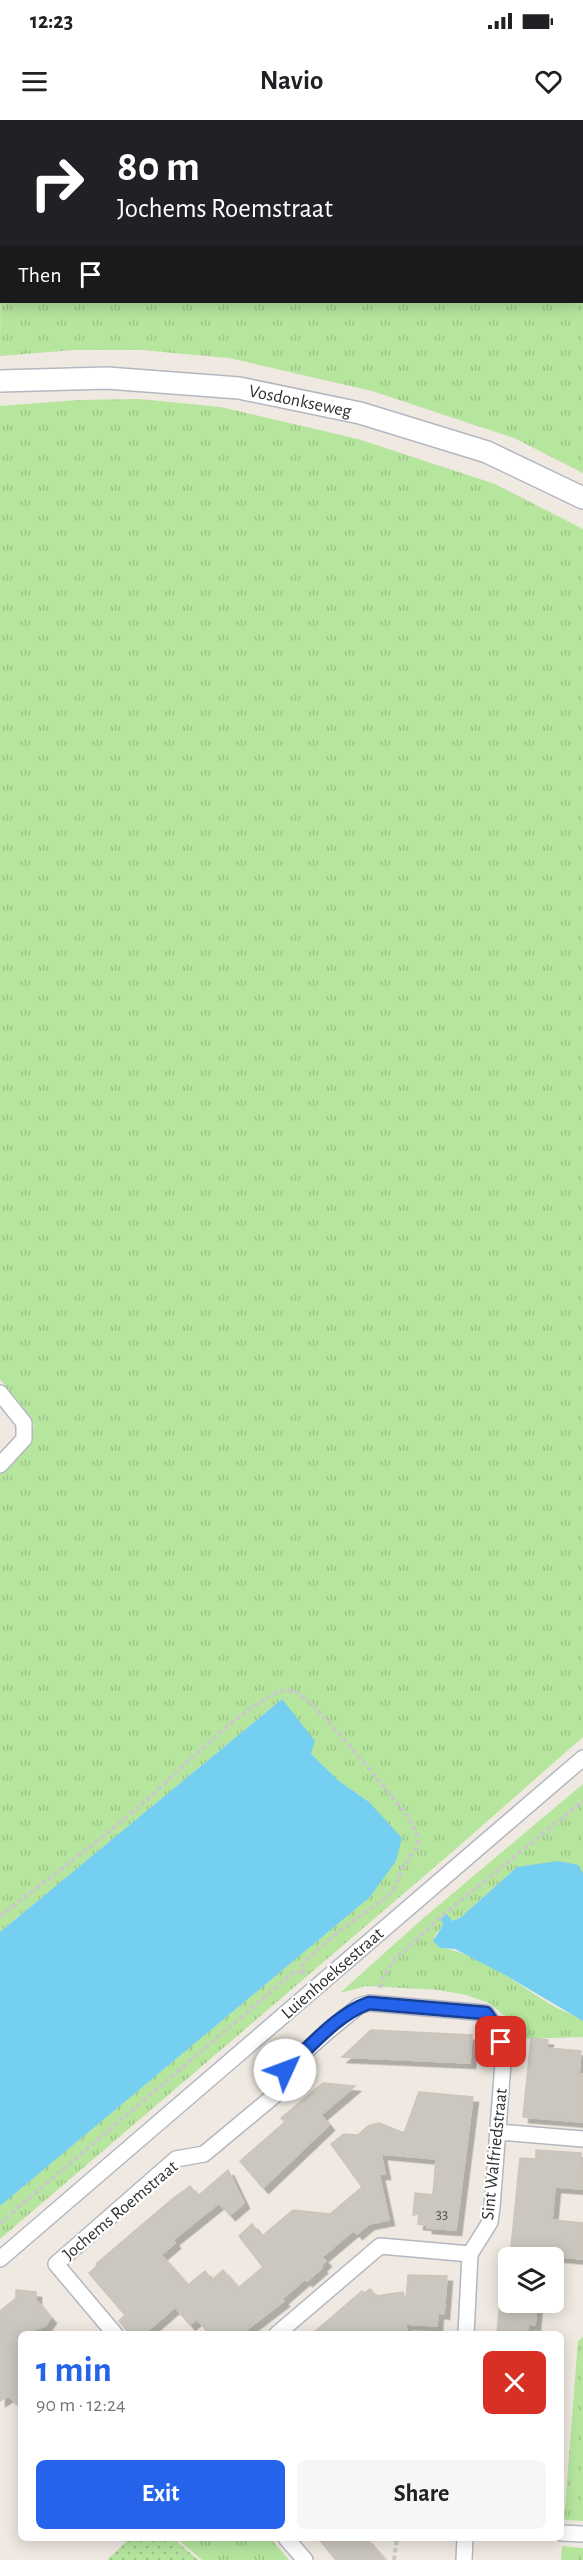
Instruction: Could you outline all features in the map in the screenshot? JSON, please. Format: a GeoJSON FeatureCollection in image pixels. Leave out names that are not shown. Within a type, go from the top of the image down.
{"type":"FeatureCollection","features":[{"type":"Feature","properties":{"kind":"main road","name":"Vosdonkseweg"},"geometry":{"type":"LineString","coordinates":[[0,381],[107,378],[239,388],[360,413],[487,452],[583,498]]}},
{"type":"Feature","properties":{"kind":"street"},"geometry":{"type":"LineString","coordinates":[[0,1393],[24,1423],[24,1439],[0,1465]]}},
{"type":"Feature","properties":{"kind":"street","name":"Luienhoeksestraat"},"geometry":{"type":"LineString","coordinates":[[0,2259],[583,1758]]}},
{"type":"Feature","properties":{"kind":"street","name":"Jochems Roemstraat"},"geometry":{"type":"LineString","coordinates":[[112,2331],[56,2264],[176,2159],[204,2154],[275,2095],[285,2070],[359,2006],[376,2003],[486,2013],[495,2026],[501,2042]]}},
{"type":"Feature","properties":{"kind":"street","name":"Sint Walfriedstraat"},"geometry":{"type":"LineString","coordinates":[[466,2331],[470,2254],[490,2222],[499,2132],[504,2050],[501,2042]]}},
{"type":"Feature","properties":{"kind":"street"},"geometry":{"type":"LineString","coordinates":[[499,2132],[583,2139]]}},
{"type":"Feature","properties":{"kind":"street"},"geometry":{"type":"LineString","coordinates":[[281,2331],[380,2246],[470,2254]]}},
{"type":"Feature","properties":{"kind":"street"},"geometry":{"type":"LineString","coordinates":[[564,2533],[583,2534]]}},
{"type":"Feature","properties":{"kind":"street"},"geometry":{"type":"LineString","coordinates":[[289,2541],[305,2560]]}},
{"type":"Feature","properties":{"kind":"street"},"geometry":{"type":"LineString","coordinates":[[464,2560],[465,2541]]}},
{"type":"Feature","properties":{"kind":"path"},"geometry":{"type":"LineString","coordinates":[[0,1916],[66,1866],[148,1798],[231,1724],[284,1690],[301,1694],[312,1704],[404,1811],[413,1823],[418,1838],[418,1846],[402,1868],[388,1896],[338,1932],[305,1962],[303,1972],[294,1972],[286,1978],[0,2223]]}},
{"type":"Feature","properties":{"kind":"path"},"geometry":{"type":"LineString","coordinates":[[376,2003],[384,1975],[394,1959],[444,1914],[583,1801]]}},
{"type":"Feature","properties":{"kind":"path"},"geometry":{"type":"LineString","coordinates":[[394,2560],[397,2541]]}},
{"type":"Feature","properties":{"kind":"green space"},"geometry":{"type":"Polygon","coordinates":[[[0,303],[583,303],[583,473],[514,438],[372,391],[229,358],[141,350],[74,350],[0,356],[0,303]]]}},
{"type":"Feature","properties":{"kind":"green space"},"geometry":{"type":"Polygon","coordinates":[[[139,399],[221,407],[358,439],[495,484],[583,529],[583,1737],[0,2239],[0,2206],[370,1897],[369,1802],[339,1781],[311,1754],[282,1699],[0,1932],[0,1471],[30,1443],[34,1424],[0,1379],[0,406],[77,400],[139,399]]]}},
{"type":"Feature","properties":{"kind":"green space"},"geometry":{"type":"Polygon","coordinates":[[[583,1784],[583,1873],[578,1865],[517,1867],[460,1918],[443,1925],[434,1937],[440,1948],[456,1951],[487,1964],[545,2001],[583,2021],[583,2037],[513,2039],[505,2016],[489,2003],[466,1995],[439,1990],[366,1986],[340,1993],[420,1921],[583,1784]]]}},
{"type":"Feature","properties":{"kind":"green space"},"geometry":{"type":"Polygon","coordinates":[[[583,2337],[583,2521],[564,2520],[578,2341],[583,2337]]]}},
{"type":"Feature","properties":{"kind":"green space"},"geometry":{"type":"Polygon","coordinates":[[[127,2541],[176,2541],[198,2560],[107,2560],[127,2541]]]}},
{"type":"Feature","properties":{"kind":"green space"},"geometry":{"type":"Polygon","coordinates":[[[180,2541],[273,2541],[289,2560],[202,2560],[180,2541]]]}},
{"type":"Feature","properties":{"kind":"green space"},"geometry":{"type":"Polygon","coordinates":[[[562,2546],[583,2548],[583,2560],[561,2560],[562,2546]]]}},
{"type":"Feature","properties":{"kind":"water"},"geometry":{"type":"Polygon","coordinates":[[[282,1699],[315,1741],[311,1754],[339,1781],[369,1802],[402,1838],[396,1861],[370,1897],[0,2206],[0,1932],[282,1699]]]}},
{"type":"Feature","properties":{"kind":"water"},"geometry":{"type":"Polygon","coordinates":[[[558,1861],[578,1865],[583,1873],[583,2021],[505,1975],[455,1949],[440,1948],[433,1941],[443,1925],[441,1918],[447,1914],[452,1921],[460,1918],[517,1867],[558,1861]]]}},
{"type":"Feature","properties":{"kind":"building"},"geometry":{"type":"Polygon","coordinates":[[[371,2030],[472,2035],[470,2063],[342,2057],[371,2030]]]}},
{"type":"Feature","properties":{"kind":"building"},"geometry":{"type":"Polygon","coordinates":[[[531,2038],[548,2040],[547,2048],[581,2051],[579,2074],[583,2074],[583,2122],[523,2117],[531,2038]]]}},
{"type":"Feature","properties":{"kind":"building"},"geometry":{"type":"Polygon","coordinates":[[[323,2083],[355,2086],[321,2115],[329,2125],[263,2188],[240,2161],[285,2122],[281,2118],[323,2083]]]}},
{"type":"Feature","properties":{"kind":"building"},"geometry":{"type":"Polygon","coordinates":[[[419,2092],[473,2097],[456,2230],[427,2228],[427,2225],[418,2224],[419,2214],[413,2215],[415,2193],[433,2195],[436,2159],[381,2154],[385,2174],[379,2174],[389,2220],[369,2224],[357,2234],[354,2230],[322,2257],[326,2261],[321,2266],[322,2268],[307,2281],[305,2279],[282,2299],[284,2301],[245,2331],[207,2331],[197,2319],[190,2325],[175,2307],[147,2331],[127,2331],[119,2321],[125,2315],[89,2273],[97,2266],[96,2264],[171,2200],[190,2186],[198,2196],[228,2170],[244,2203],[230,2215],[219,2203],[173,2240],[175,2243],[161,2255],[188,2285],[205,2271],[212,2280],[223,2270],[238,2288],[263,2267],[239,2236],[252,2224],[261,2237],[293,2210],[330,2214],[362,2187],[331,2144],[344,2134],[358,2135],[368,2126],[379,2123],[404,2133],[419,2092]]]}},
{"type":"Feature","properties":{"kind":"building"},"geometry":{"type":"Polygon","coordinates":[[[536,2150],[581,2153],[583,2189],[555,2187],[552,2220],[583,2223],[583,2259],[564,2257],[564,2247],[511,2247],[520,2158],[536,2159],[536,2150]]]}},
{"type":"Feature","properties":{"kind":"building"},"geometry":{"type":"Polygon","coordinates":[[[408,2275],[447,2276],[444,2314],[438,2313],[437,2326],[405,2324],[407,2331],[315,2331],[362,2291],[364,2293],[370,2289],[376,2296],[403,2292],[406,2303],[408,2275]]]}},
{"type":"Feature","properties":{"kind":"building"},"geometry":{"type":"Polygon","coordinates":[[[16,2290],[36,2292],[36,2300],[51,2318],[45,2326],[30,2331],[18,2331],[18,2404],[8,2396],[0,2401],[0,2311],[16,2298],[16,2290]]]}},
{"type":"Feature","properties":{"kind":"building"},"geometry":{"type":"Polygon","coordinates":[[[499,2313],[536,2313],[535,2325],[528,2324],[527,2331],[497,2331],[499,2313]]]}},
{"type":"Feature","properties":{"kind":"building"},"geometry":{"type":"Polygon","coordinates":[[[320,2541],[369,2541],[385,2560],[336,2560],[320,2541]]]}},
{"type":"Feature","properties":{"kind":"route"},"geometry":{"type":"LineString","coordinates":[[285,2070],[359,2006],[369,2003],[486,2013],[495,2026],[501,2042]]}}]}
